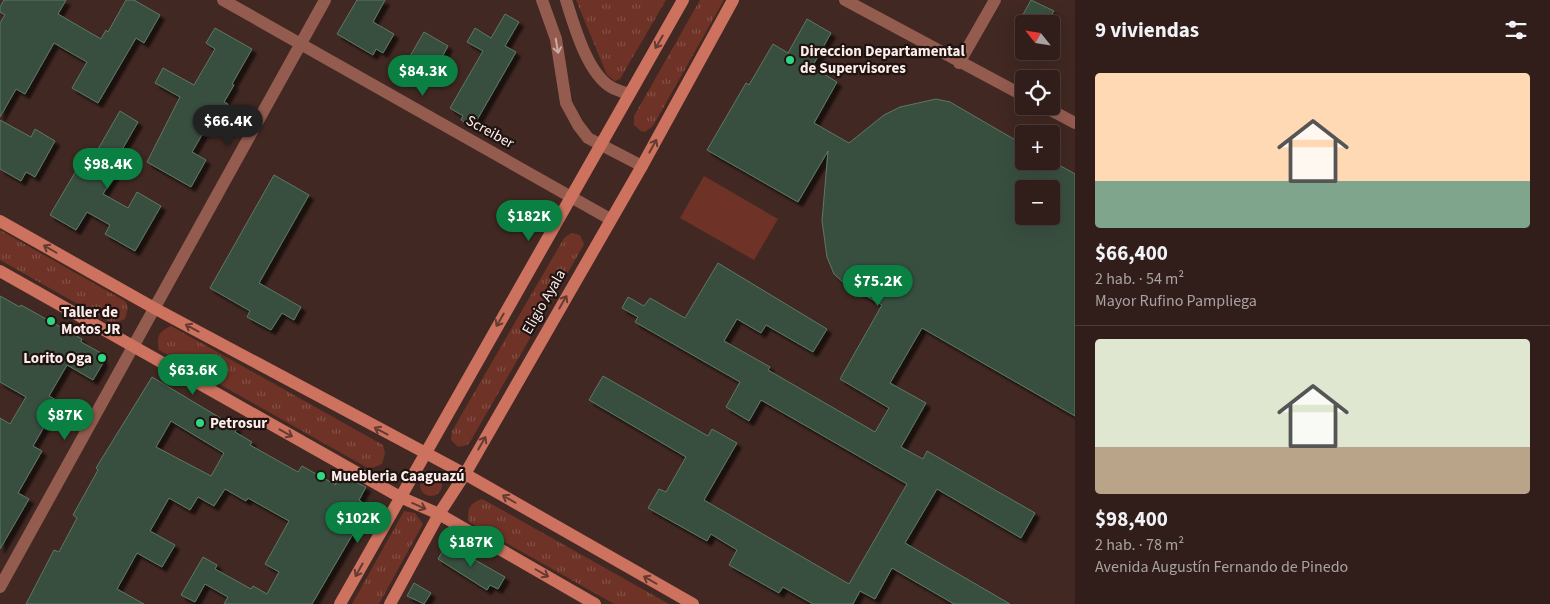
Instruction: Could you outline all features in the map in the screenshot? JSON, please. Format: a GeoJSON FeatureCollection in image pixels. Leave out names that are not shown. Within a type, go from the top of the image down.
{"type":"FeatureCollection","features":[{"type":"Feature","properties":{"kind":"street","name":"Screiber"},"geometry":{"type":"LineString","coordinates":[[223,0],[610,218]]}},
{"type":"Feature","properties":{"kind":"street"},"geometry":{"type":"LineString","coordinates":[[0,587],[325,0]]}},
{"type":"Feature","properties":{"kind":"street"},"geometry":{"type":"LineString","coordinates":[[542,0],[556,39],[566,103],[578,125],[588,138],[642,166]]}},
{"type":"Feature","properties":{"kind":"street"},"geometry":{"type":"LineString","coordinates":[[566,0],[580,44],[599,76],[610,87],[629,94]]}},
{"type":"Feature","properties":{"kind":"street","name":"Eligio Ayala"},"geometry":{"type":"LineString","coordinates":[[340,604],[683,0]]}},
{"type":"Feature","properties":{"kind":"street","name":"Eligio Ayala"},"geometry":{"type":"LineString","coordinates":[[390,604],[439,514],[465,474],[610,218],[642,166],[733,0]]}},
{"type":"Feature","properties":{"kind":"street"},"geometry":{"type":"LineString","coordinates":[[845,0],[1015,91]]}},
{"type":"Feature","properties":{"kind":"street"},"geometry":{"type":"LineString","coordinates":[[960,63],[995,0]]}},
{"type":"Feature","properties":{"kind":"street"},"geometry":{"type":"LineString","coordinates":[[1060,115],[1075,123]]}},
{"type":"Feature","properties":{"kind":"street"},"geometry":{"type":"LineString","coordinates":[[0,221],[154,308],[424,454],[465,474],[693,604]]}},
{"type":"Feature","properties":{"kind":"street"},"geometry":{"type":"LineString","coordinates":[[0,271],[400,497],[439,514],[595,604]]}},
{"type":"Feature","properties":{"kind":"green space"},"geometry":{"type":"Polygon","coordinates":[[[576,0],[666,0],[620,79],[615,81],[607,75],[576,0]]]}},
{"type":"Feature","properties":{"kind":"green space"},"geometry":{"type":"Polygon","coordinates":[[[700,0],[724,0],[653,126],[645,132],[641,131],[634,125],[634,116],[700,0]]]}},
{"type":"Feature","properties":{"kind":"green space"},"geometry":{"type":"Polygon","coordinates":[[[704,176],[778,219],[754,260],[680,218],[704,176]]]}},
{"type":"Feature","properties":{"kind":"green space"},"geometry":{"type":"Polygon","coordinates":[[[0,230],[125,301],[128,308],[125,319],[113,324],[0,260],[0,230]]]}},
{"type":"Feature","properties":{"kind":"green space"},"geometry":{"type":"Polygon","coordinates":[[[571,233],[580,235],[584,244],[582,248],[470,442],[467,445],[458,447],[451,440],[452,431],[564,238],[571,233]]]}},
{"type":"Feature","properties":{"kind":"green space"},"geometry":{"type":"Polygon","coordinates":[[[171,326],[383,445],[385,453],[382,464],[370,469],[366,467],[159,350],[159,335],[171,326]]]}},
{"type":"Feature","properties":{"kind":"green space"},"geometry":{"type":"Polygon","coordinates":[[[431,474],[439,477],[442,485],[439,493],[431,496],[423,493],[420,485],[423,477],[431,474]]]}},
{"type":"Feature","properties":{"kind":"green space"},"geometry":{"type":"Polygon","coordinates":[[[482,499],[669,604],[614,604],[469,522],[468,513],[470,507],[474,502],[482,499]]]}},
{"type":"Feature","properties":{"kind":"green space"},"geometry":{"type":"Polygon","coordinates":[[[404,511],[415,513],[423,524],[379,604],[352,604],[404,511]]]}},
{"type":"Feature","properties":{"kind":"building"},"geometry":{"type":"Polygon","coordinates":[[[4,0],[66,0],[58,14],[101,39],[106,30],[108,32],[126,0],[134,0],[160,15],[144,43],[136,38],[98,103],[72,88],[87,62],[54,43],[25,94],[16,89],[0,117],[0,23],[5,15],[0,12],[0,7],[4,0]]]}},
{"type":"Feature","properties":{"kind":"building"},"geometry":{"type":"Polygon","coordinates":[[[357,0],[385,0],[373,22],[394,34],[383,53],[376,49],[373,55],[337,34],[357,0]]]}},
{"type":"Feature","properties":{"kind":"building"},"geometry":{"type":"Polygon","coordinates":[[[1031,0],[1054,11],[1052,15],[1023,15],[1031,0]]]}},
{"type":"Feature","properties":{"kind":"building"},"geometry":{"type":"Polygon","coordinates":[[[505,14],[519,22],[505,46],[516,52],[473,127],[461,120],[463,116],[450,108],[483,51],[467,42],[475,28],[491,38],[505,14]]]}},
{"type":"Feature","properties":{"kind":"building"},"geometry":{"type":"Polygon","coordinates":[[[807,19],[831,33],[812,67],[837,82],[814,123],[849,143],[884,115],[900,107],[936,99],[950,102],[1015,140],[1015,170],[1060,170],[1060,166],[1075,174],[1075,416],[922,328],[890,383],[926,403],[901,447],[923,459],[927,451],[1035,513],[1021,538],[937,489],[905,543],[1010,604],[954,604],[892,568],[875,599],[860,591],[853,604],[813,604],[783,587],[779,593],[729,565],[737,550],[711,534],[707,541],[648,508],[659,489],[666,492],[686,457],[589,400],[603,376],[708,436],[712,429],[737,443],[704,500],[849,584],[907,484],[761,400],[749,421],[726,407],[740,382],[635,322],[638,317],[622,308],[628,297],[644,306],[650,298],[685,318],[718,263],[827,329],[813,352],[766,325],[761,333],[737,319],[724,341],[770,367],[768,370],[875,432],[889,408],[840,379],[882,305],[845,284],[834,274],[827,257],[822,221],[828,151],[798,202],[707,150],[746,83],[749,85],[773,44],[788,53],[807,19]]]}},
{"type":"Feature","properties":{"kind":"building"},"geometry":{"type":"Polygon","coordinates":[[[215,28],[252,49],[232,84],[234,85],[224,102],[228,104],[217,123],[214,122],[209,130],[206,128],[192,152],[206,160],[191,187],[147,162],[180,97],[155,83],[163,68],[194,85],[215,49],[206,43],[215,28]]]}},
{"type":"Feature","properties":{"kind":"building"},"geometry":{"type":"Polygon","coordinates":[[[424,32],[448,46],[434,72],[409,58],[424,32]]]}},
{"type":"Feature","properties":{"kind":"building"},"geometry":{"type":"Polygon","coordinates":[[[120,111],[138,122],[123,148],[136,155],[126,173],[118,169],[103,194],[128,208],[137,192],[161,206],[135,251],[105,234],[110,225],[87,212],[76,230],[50,215],[83,159],[90,163],[120,111]]]}},
{"type":"Feature","properties":{"kind":"building"},"geometry":{"type":"Polygon","coordinates":[[[0,120],[31,137],[35,129],[55,141],[35,177],[26,172],[21,181],[0,169],[0,120]]]}},
{"type":"Feature","properties":{"kind":"building"},"geometry":{"type":"Polygon","coordinates":[[[274,175],[309,195],[259,283],[301,307],[294,320],[282,313],[271,330],[247,317],[250,311],[210,288],[274,175]]]}},
{"type":"Feature","properties":{"kind":"building"},"geometry":{"type":"Polygon","coordinates":[[[0,296],[20,307],[21,305],[82,339],[81,342],[101,353],[103,363],[93,380],[67,365],[49,396],[68,407],[60,420],[51,415],[33,446],[42,451],[18,493],[29,499],[0,549],[0,418],[10,424],[26,397],[0,382],[0,296]]]}},
{"type":"Feature","properties":{"kind":"building"},"geometry":{"type":"Polygon","coordinates":[[[152,377],[237,428],[235,432],[252,442],[250,445],[298,472],[302,466],[336,485],[334,472],[366,487],[359,500],[362,502],[354,516],[361,520],[312,604],[224,604],[228,597],[205,584],[195,602],[181,595],[203,557],[217,565],[215,569],[251,589],[253,586],[267,594],[279,572],[265,564],[289,521],[248,498],[246,501],[225,489],[214,506],[198,497],[190,510],[169,498],[150,531],[175,545],[162,567],[137,553],[117,589],[144,604],[26,604],[54,550],[59,552],[77,518],[73,515],[98,470],[96,468],[152,377]],[[171,421],[156,447],[211,476],[224,453],[171,421]]]}},
{"type":"Feature","properties":{"kind":"building"},"geometry":{"type":"Polygon","coordinates":[[[447,544],[505,577],[498,589],[490,585],[487,590],[438,559],[447,544]]]}},
{"type":"Feature","properties":{"kind":"building"},"geometry":{"type":"Polygon","coordinates":[[[414,583],[431,593],[424,604],[407,596],[414,583]]]}},
{"type":"Feature","properties":{"kind":"place","name":"Direccion Departamental de Supervisores"},"geometry":{"type":"Point","coordinates":[790,60]}},
{"type":"Feature","properties":{"kind":"place","name":"Taller de Motos JR"},"geometry":{"type":"Point","coordinates":[51,321]}},
{"type":"Feature","properties":{"kind":"place","name":"Lorito Oga"},"geometry":{"type":"Point","coordinates":[102,358]}},
{"type":"Feature","properties":{"kind":"place","name":"Petrosur"},"geometry":{"type":"Point","coordinates":[200,423]}},
{"type":"Feature","properties":{"kind":"place","name":"Muebleria Caaguazú"},"geometry":{"type":"Point","coordinates":[321,476]}}]}
